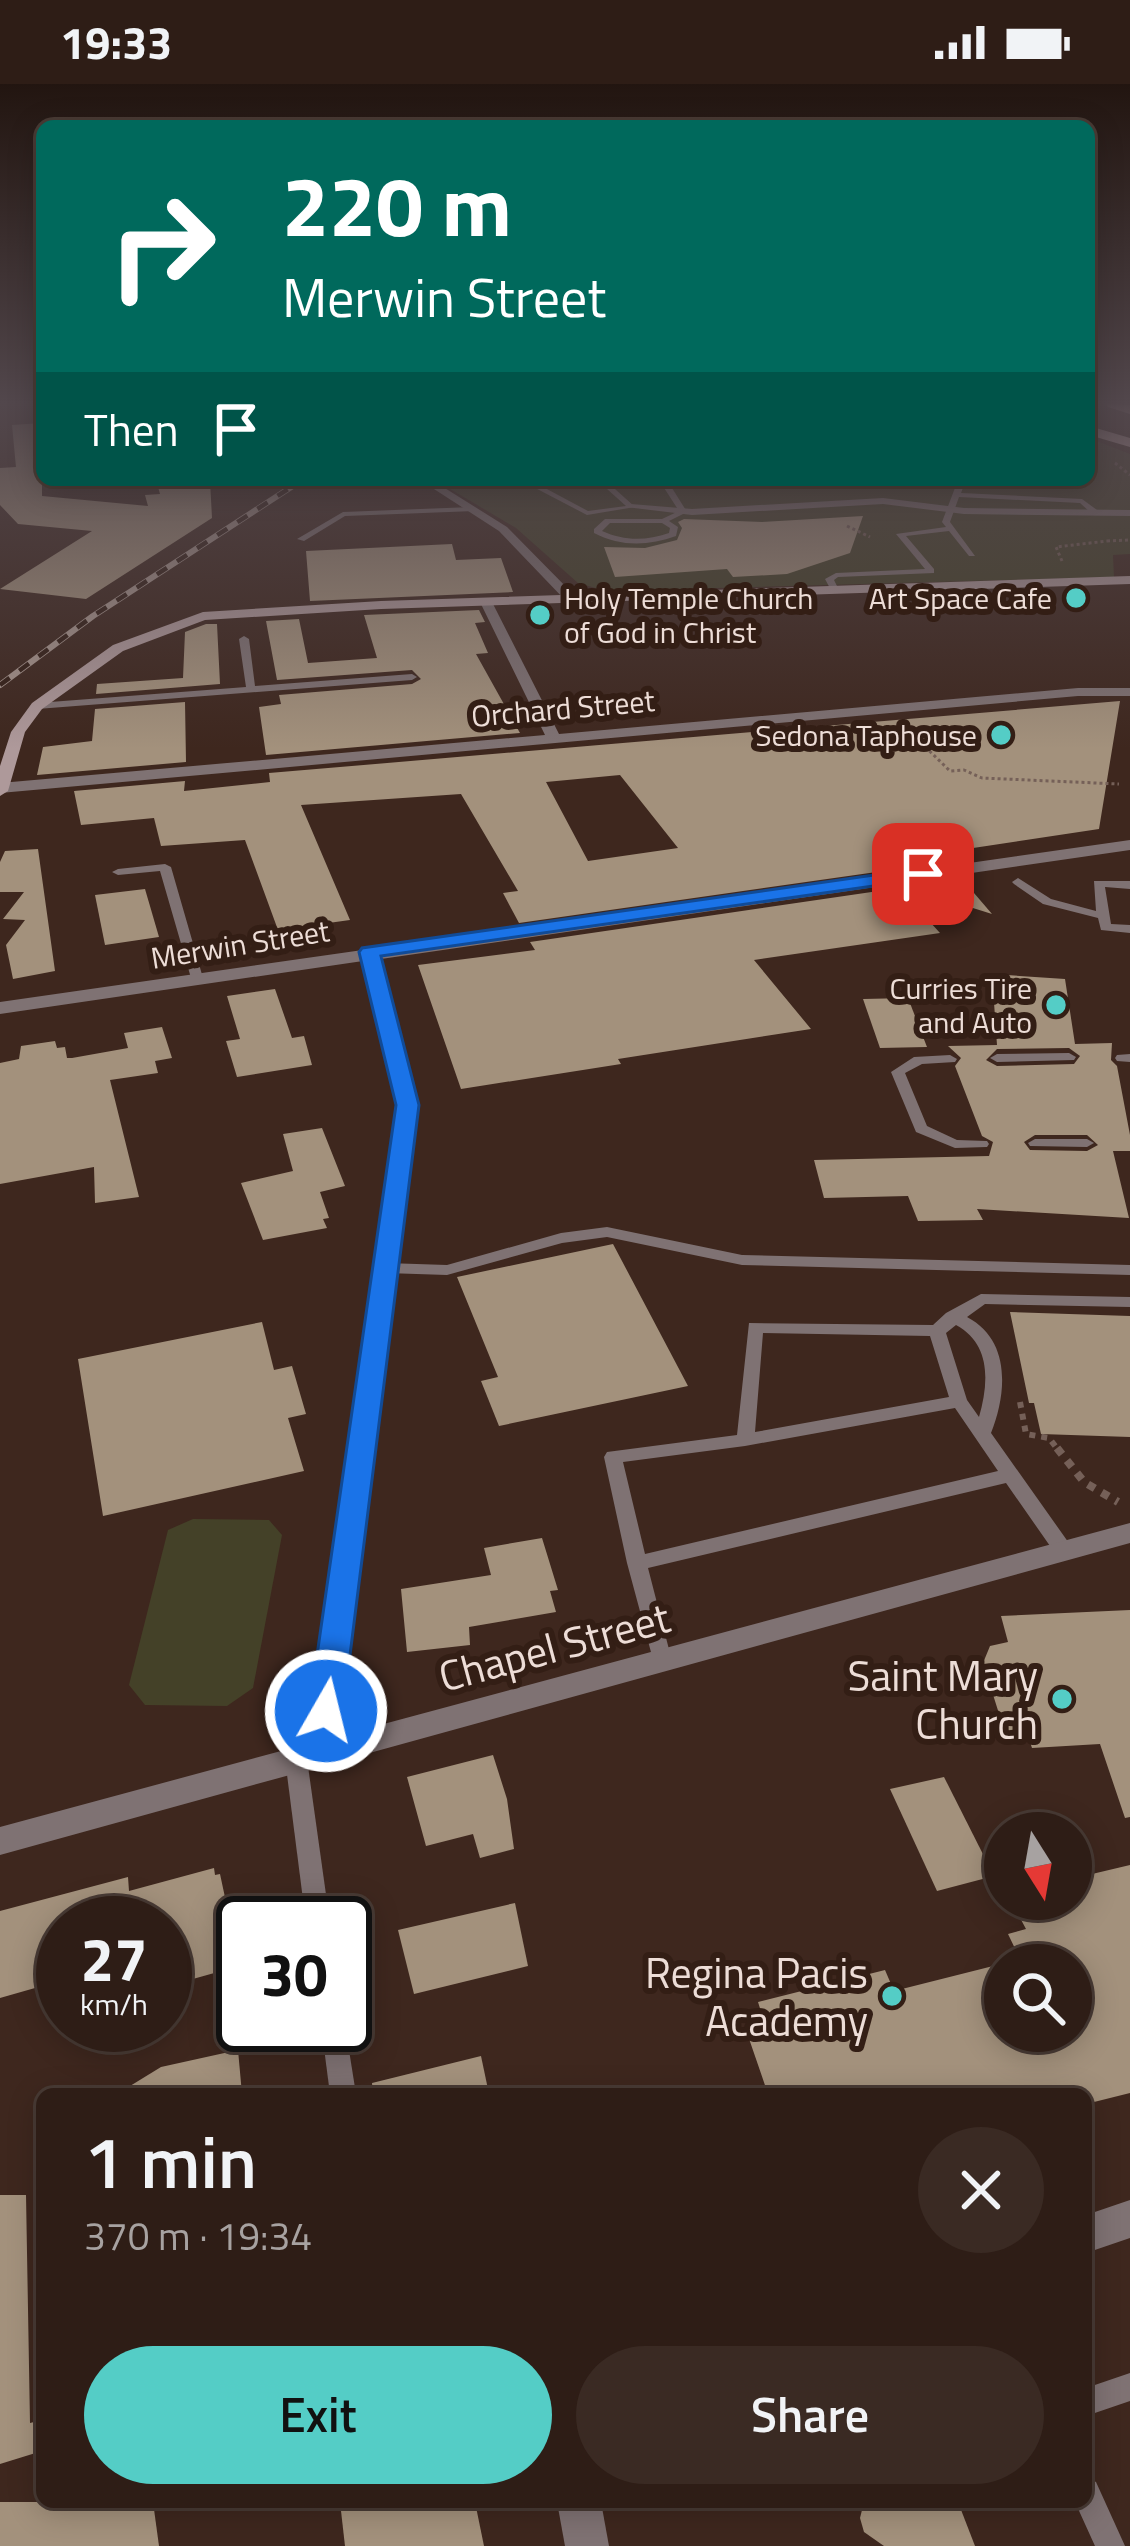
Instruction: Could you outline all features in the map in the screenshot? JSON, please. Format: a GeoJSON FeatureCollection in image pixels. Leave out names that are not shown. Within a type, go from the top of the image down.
{"type":"FeatureCollection","features":[{"type":"Feature","properties":{"kind":"main road"},"geometry":{"type":"LineString","coordinates":[[0,789],[18,732],[37,706],[118,648],[179,622],[246,612],[832,584],[1130,580]]}},
{"type":"Feature","properties":{"kind":"street"},"geometry":{"type":"LineString","coordinates":[[487,519],[570,598]]}},
{"type":"Feature","properties":{"kind":"street"},"geometry":{"type":"LineString","coordinates":[[486,602],[552,735]]}},
{"type":"Feature","properties":{"kind":"street","name":"Orchard Street"},"geometry":{"type":"LineString","coordinates":[[0,789],[552,735],[1078,692],[1130,692]]}},
{"type":"Feature","properties":{"kind":"street","name":"Merwin Street"},"geometry":{"type":"LineString","coordinates":[[0,1008],[1130,844]]}},
{"type":"Feature","properties":{"kind":"street"},"geometry":{"type":"LineString","coordinates":[[309,1755],[408,1105],[370,952]]}},
{"type":"Feature","properties":{"kind":"street","name":"Chapel Street"},"geometry":{"type":"LineString","coordinates":[[0,1841],[1130,1533]]}},
{"type":"Feature","properties":{"kind":"street"},"geometry":{"type":"LineString","coordinates":[[1092,2232],[1130,2219]]}},
{"type":"Feature","properties":{"kind":"street"},"geometry":{"type":"LineString","coordinates":[[580,2508],[587,2546]]}},
{"type":"Feature","properties":{"kind":"lane"},"geometry":{"type":"LineString","coordinates":[[301,539],[335,519]]}},
{"type":"Feature","properties":{"kind":"lane"},"geometry":{"type":"LineString","coordinates":[[664,521],[674,527],[673,534],[650,541],[618,540],[597,531],[600,524],[618,519],[668,519]]}},
{"type":"Feature","properties":{"kind":"lane"},"geometry":{"type":"LineString","coordinates":[[948,519],[948,530],[972,554]]}},
{"type":"Feature","properties":{"kind":"lane"},"geometry":{"type":"LineString","coordinates":[[832,584],[836,574],[932,571],[900,534],[948,530]]}},
{"type":"Feature","properties":{"kind":"lane"},"geometry":{"type":"LineString","coordinates":[[601,598],[621,634]]}},
{"type":"Feature","properties":{"kind":"lane"},"geometry":{"type":"LineString","coordinates":[[244,639],[251,690]]}},
{"type":"Feature","properties":{"kind":"lane"},"geometry":{"type":"LineString","coordinates":[[37,706],[412,677]]}},
{"type":"Feature","properties":{"kind":"lane"},"geometry":{"type":"LineString","coordinates":[[118,872],[165,867],[197,978]]}},
{"type":"Feature","properties":{"kind":"lane"},"geometry":{"type":"LineString","coordinates":[[1018,882],[1034,898],[1072,912],[1103,915]]}},
{"type":"Feature","properties":{"kind":"lane"},"geometry":{"type":"LineString","coordinates":[[1130,885],[1098,883],[1105,927],[1130,929]]}},
{"type":"Feature","properties":{"kind":"lane"},"geometry":{"type":"LineString","coordinates":[[997,1058],[1070,1057]]}},
{"type":"Feature","properties":{"kind":"lane"},"geometry":{"type":"LineString","coordinates":[[950,1059],[920,1060],[898,1072],[921,1129],[955,1144],[982,1144]]}},
{"type":"Feature","properties":{"kind":"lane"},"geometry":{"type":"LineString","coordinates":[[1035,1143],[1087,1143]]}},
{"type":"Feature","properties":{"kind":"lane"},"geometry":{"type":"LineString","coordinates":[[386,1268],[447,1270],[561,1238],[607,1232],[742,1260],[1130,1270]]}},
{"type":"Feature","properties":{"kind":"lane"},"geometry":{"type":"LineString","coordinates":[[745,1440],[755,1327],[937,1331],[981,1299],[1130,1302]]}},
{"type":"Feature","properties":{"kind":"lane"},"geometry":{"type":"LineString","coordinates":[[952,1318],[974,1324],[984,1335],[992,1365],[995,1406],[981,1434]]}},
{"type":"Feature","properties":{"kind":"lane"},"geometry":{"type":"LineString","coordinates":[[937,1331],[959,1401],[1064,1551]]}},
{"type":"Feature","properties":{"kind":"lane"},"geometry":{"type":"LineString","coordinates":[[662,1661],[614,1456],[745,1440],[959,1401]]}},
{"type":"Feature","properties":{"kind":"lane"},"geometry":{"type":"LineString","coordinates":[[637,1563],[1010,1475]]}},
{"type":"Feature","properties":{"kind":"lane"},"geometry":{"type":"LineString","coordinates":[[309,1755],[317,1896]]}},
{"type":"Feature","properties":{"kind":"lane"},"geometry":{"type":"LineString","coordinates":[[337,2052],[342,2088]]}},
{"type":"Feature","properties":{"kind":"lane"},"geometry":{"type":"LineString","coordinates":[[1092,2400],[1130,2387]]}},
{"type":"Feature","properties":{"kind":"lane"},"geometry":{"type":"LineString","coordinates":[[1092,2506],[1110,2546]]}},
{"type":"Feature","properties":{"kind":"path"},"geometry":{"type":"LineString","coordinates":[[1067,567],[1056,547],[1107,541]]}},
{"type":"Feature","properties":{"kind":"path"},"geometry":{"type":"LineString","coordinates":[[897,719],[950,771],[971,771],[982,778],[1120,784]]}},
{"type":"Feature","properties":{"kind":"path"},"geometry":{"type":"LineString","coordinates":[[1018,1390],[1026,1434],[1049,1438],[1084,1482],[1118,1502]]}},
{"type":"Feature","properties":{"kind":"shaded area"},"geometry":{"type":"Polygon","coordinates":[[[501,519],[1130,519],[1130,554],[1113,555],[1114,577],[606,591],[578,583],[501,519]]]}},
{"type":"Feature","properties":{"kind":"shaded area"},"geometry":{"type":"Polygon","coordinates":[[[193,1519],[269,1520],[282,1535],[253,1688],[227,1706],[145,1705],[129,1685],[168,1530],[193,1519]]]}},
{"type":"Feature","properties":{"kind":"building"},"geometry":{"type":"Polygon","coordinates":[[[13,519],[211,519],[86,599],[0,589],[92,531],[18,524],[13,519]]]}},
{"type":"Feature","properties":{"kind":"building"},"geometry":{"type":"Polygon","coordinates":[[[684,519],[862,519],[850,553],[787,574],[733,577],[727,569],[615,577],[604,547],[645,548],[677,540],[682,528],[678,522],[684,519]]]}},
{"type":"Feature","properties":{"kind":"building"},"geometry":{"type":"Polygon","coordinates":[[[452,544],[456,560],[501,558],[513,592],[310,601],[306,551],[452,544]]]}},
{"type":"Feature","properties":{"kind":"building"},"geometry":{"type":"Polygon","coordinates":[[[479,610],[485,622],[475,623],[488,653],[476,654],[520,733],[266,755],[259,707],[281,704],[279,695],[412,684],[421,679],[412,670],[277,680],[266,621],[299,619],[308,663],[377,658],[364,615],[479,610]]]}},
{"type":"Feature","properties":{"kind":"building"},"geometry":{"type":"Polygon","coordinates":[[[217,624],[220,684],[96,694],[97,684],[183,678],[185,632],[217,624]]]}},
{"type":"Feature","properties":{"kind":"building"},"geometry":{"type":"Polygon","coordinates":[[[1120,701],[1099,829],[940,853],[947,862],[519,923],[503,893],[518,891],[461,794],[301,805],[350,920],[278,930],[245,840],[161,846],[154,818],[81,825],[74,791],[185,781],[184,791],[270,782],[269,773],[1120,701]],[[620,775],[546,782],[588,861],[678,848],[620,775]]]}},
{"type":"Feature","properties":{"kind":"building"},"geometry":{"type":"Polygon","coordinates":[[[185,702],[186,762],[37,775],[43,747],[92,741],[95,709],[185,702]]]}},
{"type":"Feature","properties":{"kind":"building"},"geometry":{"type":"Polygon","coordinates":[[[38,849],[55,971],[13,979],[6,945],[25,920],[3,919],[24,892],[0,892],[0,862],[5,851],[38,849]]]}},
{"type":"Feature","properties":{"kind":"building"},"geometry":{"type":"Polygon","coordinates":[[[962,879],[992,914],[906,887],[962,879]]]}},
{"type":"Feature","properties":{"kind":"building"},"geometry":{"type":"Polygon","coordinates":[[[899,888],[940,933],[754,960],[811,1029],[618,1059],[621,1064],[461,1089],[418,965],[535,950],[530,942],[899,888]]]}},
{"type":"Feature","properties":{"kind":"building"},"geometry":{"type":"Polygon","coordinates":[[[145,889],[159,937],[105,945],[95,895],[145,889]]]}},
{"type":"Feature","properties":{"kind":"building"},"geometry":{"type":"Polygon","coordinates":[[[992,974],[1065,979],[1075,1044],[1112,1043],[1111,1060],[1117,1066],[1130,1135],[1130,1151],[1113,1151],[1129,1218],[977,1209],[983,1220],[918,1221],[908,1196],[824,1198],[814,1160],[989,1156],[993,1142],[982,1136],[955,1066],[961,1058],[948,1046],[997,1045],[992,974]],[[1069,1048],[997,1049],[986,1060],[997,1066],[1074,1064],[1080,1056],[1069,1048]],[[1035,1135],[1024,1142],[1030,1150],[1087,1151],[1098,1145],[1087,1135],[1035,1135]]]}},
{"type":"Feature","properties":{"kind":"building"},"geometry":{"type":"Polygon","coordinates":[[[275,989],[292,1038],[304,1036],[312,1065],[237,1077],[226,1041],[240,1039],[227,996],[275,989]]]}},
{"type":"Feature","properties":{"kind":"building"},"geometry":{"type":"Polygon","coordinates":[[[908,998],[927,1047],[880,1048],[863,999],[908,998]]]}},
{"type":"Feature","properties":{"kind":"building"},"geometry":{"type":"Polygon","coordinates":[[[162,1027],[172,1058],[155,1061],[158,1073],[110,1080],[139,1197],[95,1203],[94,1167],[0,1184],[0,1063],[19,1059],[21,1046],[55,1041],[57,1048],[65,1047],[67,1058],[128,1048],[124,1033],[162,1027]]]}},
{"type":"Feature","properties":{"kind":"building"},"geometry":{"type":"Polygon","coordinates":[[[322,1128],[345,1186],[320,1192],[329,1218],[323,1219],[327,1228],[263,1240],[241,1183],[293,1171],[283,1134],[322,1128]]]}},
{"type":"Feature","properties":{"kind":"building"},"geometry":{"type":"Polygon","coordinates":[[[613,1244],[688,1386],[499,1426],[481,1381],[498,1377],[457,1277],[613,1244]]]}},
{"type":"Feature","properties":{"kind":"building"},"geometry":{"type":"Polygon","coordinates":[[[1010,1312],[1130,1316],[1130,1437],[1041,1434],[1034,1403],[1029,1403],[1010,1312]]]}},
{"type":"Feature","properties":{"kind":"building"},"geometry":{"type":"Polygon","coordinates":[[[262,1322],[274,1370],[292,1366],[306,1414],[288,1418],[304,1471],[103,1516],[78,1359],[262,1322]]]}},
{"type":"Feature","properties":{"kind":"building"},"geometry":{"type":"Polygon","coordinates":[[[542,1538],[558,1590],[550,1591],[556,1612],[469,1627],[470,1645],[407,1652],[401,1589],[491,1575],[484,1548],[542,1538]]]}},
{"type":"Feature","properties":{"kind":"building","name":"Saint Mary Church"},"geometry":{"type":"Polygon","coordinates":[[[1130,1610],[1130,1817],[1125,1818],[1100,1744],[1032,1748],[1029,1739],[1007,1739],[983,1663],[990,1646],[1008,1642],[1001,1616],[1130,1610]]]}},
{"type":"Feature","properties":{"kind":"building"},"geometry":{"type":"Polygon","coordinates":[[[493,1755],[507,1799],[514,1849],[480,1858],[473,1834],[426,1846],[407,1777],[493,1755]]]}},
{"type":"Feature","properties":{"kind":"building"},"geometry":{"type":"Polygon","coordinates":[[[944,1777],[984,1856],[984,1879],[937,1891],[890,1789],[944,1777]]]}},
{"type":"Feature","properties":{"kind":"building","name":"Regina Pacis Academy"},"geometry":{"type":"Polygon","coordinates":[[[1130,1865],[1130,2093],[1092,2102],[1092,2088],[766,2088],[745,2027],[764,2021],[758,2002],[885,1970],[894,1991],[984,1968],[984,2052],[1092,2052],[1092,1944],[1013,1944],[1008,1934],[1026,1929],[1021,1920],[1092,1920],[1092,1874],[1130,1865]]]}},
{"type":"Feature","properties":{"kind":"building"},"geometry":{"type":"Polygon","coordinates":[[[214,1868],[225,1896],[216,1896],[216,1973],[192,1979],[192,1896],[56,1896],[128,1877],[129,1891],[214,1868]]]}},
{"type":"Feature","properties":{"kind":"building"},"geometry":{"type":"Polygon","coordinates":[[[36,1901],[36,1988],[0,1998],[0,1911],[36,1901]]]}},
{"type":"Feature","properties":{"kind":"building"},"geometry":{"type":"Polygon","coordinates":[[[515,1903],[528,1966],[414,1994],[398,1930],[515,1903]]]}},
{"type":"Feature","properties":{"kind":"building"},"geometry":{"type":"Polygon","coordinates":[[[238,2052],[241,2088],[127,2088],[161,2067],[238,2052]]]}},
{"type":"Feature","properties":{"kind":"building"},"geometry":{"type":"Polygon","coordinates":[[[481,2056],[488,2088],[372,2088],[372,2083],[481,2056]]]}},
{"type":"Feature","properties":{"kind":"building"},"geometry":{"type":"Polygon","coordinates":[[[0,2195],[26,2195],[30,2423],[36,2422],[36,2453],[0,2464],[0,2195]]]}},
{"type":"Feature","properties":{"kind":"building"},"geometry":{"type":"Polygon","coordinates":[[[0,2502],[36,2502],[36,2508],[154,2508],[159,2546],[0,2546],[0,2502]]]}},
{"type":"Feature","properties":{"kind":"building"},"geometry":{"type":"Polygon","coordinates":[[[341,2508],[476,2508],[484,2546],[345,2546],[341,2508]]]}},
{"type":"Feature","properties":{"kind":"building"},"geometry":{"type":"Polygon","coordinates":[[[862,2508],[960,2508],[975,2546],[884,2546],[864,2532],[862,2508]]]}},
{"type":"Feature","properties":{"kind":"railway"},"geometry":{"type":"LineString","coordinates":[[0,685],[93,616],[242,519]]}},
{"type":"Feature","properties":{"kind":"place","name":"Art Space Cafe"},"geometry":{"type":"Point","coordinates":[1076,598]}},
{"type":"Feature","properties":{"kind":"place","name":"Holy Temple Church of God in Christ"},"geometry":{"type":"Point","coordinates":[540,615]}},
{"type":"Feature","properties":{"kind":"place","name":"Sedona Taphouse"},"geometry":{"type":"Point","coordinates":[1001,735]}},
{"type":"Feature","properties":{"kind":"place","name":"Curries Tire and Auto"},"geometry":{"type":"Point","coordinates":[1056,1005]}},
{"type":"Feature","properties":{"kind":"place","name":"Saint Mary Church"},"geometry":{"type":"Point","coordinates":[1062,1699]}},
{"type":"Feature","properties":{"kind":"place","name":"Regina Pacis Academy"},"geometry":{"type":"Point","coordinates":[892,1996]}},
{"type":"Feature","properties":{"kind":"route"},"geometry":{"type":"LineString","coordinates":[[326,1711],[408,1105],[370,952],[923,874]]}}]}
